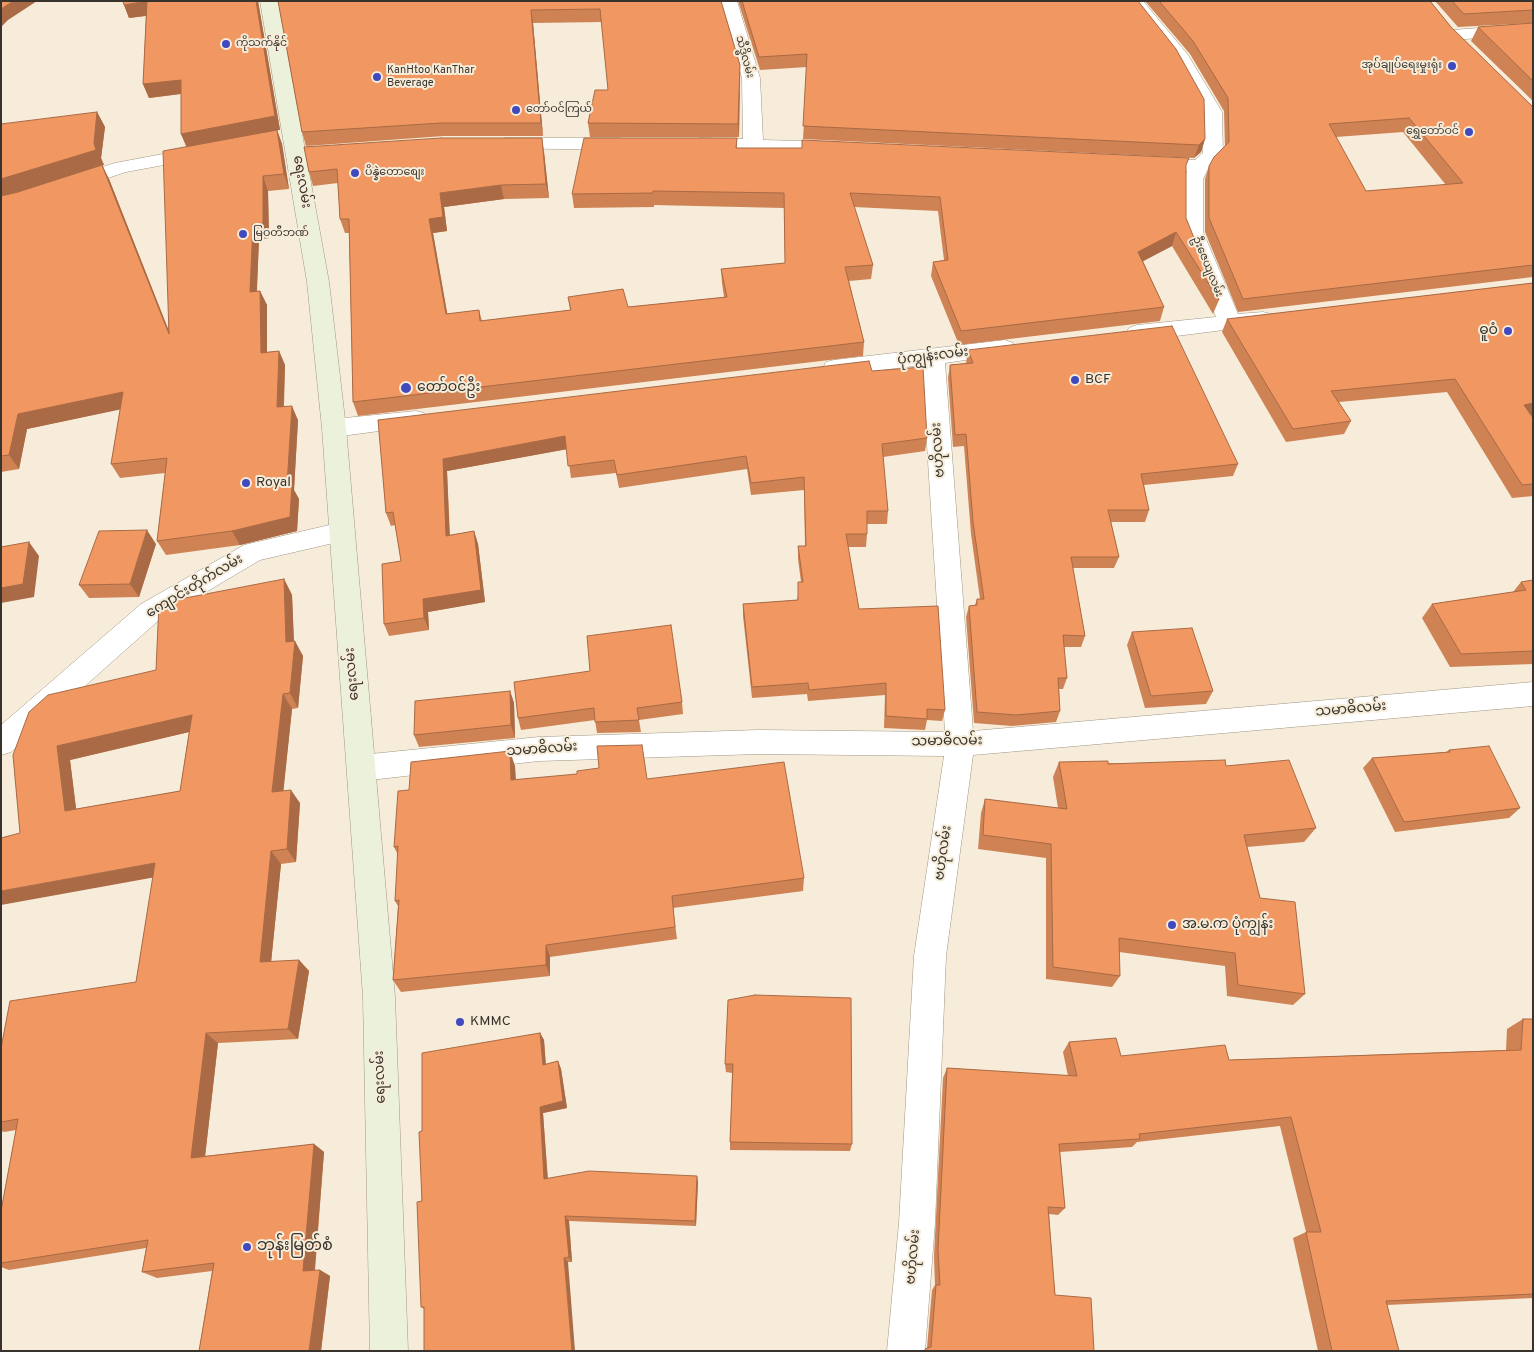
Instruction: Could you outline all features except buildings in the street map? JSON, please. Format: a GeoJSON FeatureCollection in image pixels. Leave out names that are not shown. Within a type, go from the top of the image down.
{"type":"FeatureCollection","features":[{"type":"Feature","properties":{"kind":"street","name":"ရေးလမ်း"},"geometry":{"type":"LineString","coordinates":[[269,1],[318,282],[334,428],[379,997],[389,1351]]}},
{"type":"Feature","properties":{"kind":"street","name":"သီဒ္ဓိလမ်း"},"geometry":{"type":"LineString","coordinates":[[728,1],[751,78],[753,145]]}},
{"type":"Feature","properties":{"kind":"street","name":"ဦးဇေယျလမ်း"},"geometry":{"type":"LineString","coordinates":[[1134,1],[1182,59],[1212,112],[1213,155],[1200,166],[1193,179],[1193,232],[1230,323]]}},
{"type":"Feature","properties":{"kind":"street"},"geometry":{"type":"LineString","coordinates":[[1466,49],[1446,29],[1533,28]]}},
{"type":"Feature","properties":{"kind":"street"},"geometry":{"type":"LineString","coordinates":[[484,144],[643,144]]}},
{"type":"Feature","properties":{"kind":"street"},"geometry":{"type":"LineString","coordinates":[[683,144],[858,149]]}},
{"type":"Feature","properties":{"kind":"street"},"geometry":{"type":"LineString","coordinates":[[1,204],[19,201],[122,168],[217,150]]}},
{"type":"Feature","properties":{"kind":"street"},"geometry":{"type":"LineString","coordinates":[[1132,163],[1200,166]]}},
{"type":"Feature","properties":{"kind":"street"},"geometry":{"type":"LineString","coordinates":[[1112,336],[1288,316]]}},
{"type":"Feature","properties":{"kind":"street","name":"ပုံကျွန်းလမ်း"},"geometry":{"type":"LineString","coordinates":[[815,371],[1023,346]]}},
{"type":"Feature","properties":{"kind":"street","name":"ဗဟိုလမ်း"},"geometry":{"type":"LineString","coordinates":[[906,1351],[917,1223],[930,956],[960,744],[933,356]]}},
{"type":"Feature","properties":{"kind":"street"},"geometry":{"type":"LineString","coordinates":[[334,428],[442,416]]}},
{"type":"Feature","properties":{"kind":"street","name":"ကျောင်းတိုက်လမ်း"},"geometry":{"type":"LineString","coordinates":[[1,743],[150,612],[253,552],[342,532]]}},
{"type":"Feature","properties":{"kind":"street","name":"သမာဓိလမ်း"},"geometry":{"type":"LineString","coordinates":[[360,768],[539,749],[759,742],[960,744],[1533,694]]}},
{"type":"Feature","properties":{"kind":"place","name":"ကိုသက်နိုင်"},"geometry":{"type":"Point","coordinates":[226,44]}},
{"type":"Feature","properties":{"kind":"place","name":"အုပ်ချုပ်ရေးမှုးရုံး"},"geometry":{"type":"Point","coordinates":[1452,66]}},
{"type":"Feature","properties":{"kind":"place","name":"KanHtoo KanThar Beverage"},"geometry":{"type":"Point","coordinates":[377,77]}},
{"type":"Feature","properties":{"kind":"place","name":"တော်ဝင်ကြယ်"},"geometry":{"type":"Point","coordinates":[516,110]}},
{"type":"Feature","properties":{"kind":"place","name":"ရွှေတော်ဝင်"},"geometry":{"type":"Point","coordinates":[1469,132]}},
{"type":"Feature","properties":{"kind":"place","name":"ပိန္နဲတောစျေး"},"geometry":{"type":"Point","coordinates":[355,173]}},
{"type":"Feature","properties":{"kind":"place","name":"မြဝတီဘဏ်"},"geometry":{"type":"Point","coordinates":[243,234]}},
{"type":"Feature","properties":{"kind":"place","name":"ဓူဝံ"},"geometry":{"type":"Point","coordinates":[1508,331]}},
{"type":"Feature","properties":{"kind":"place","name":"BCF"},"geometry":{"type":"Point","coordinates":[1075,380]}},
{"type":"Feature","properties":{"kind":"place","name":"တော်ဝင်ဦး"},"geometry":{"type":"Point","coordinates":[406,388]}},
{"type":"Feature","properties":{"kind":"place","name":"Royal"},"geometry":{"type":"Point","coordinates":[246,483]}},
{"type":"Feature","properties":{"kind":"place","name":"အ.မ.က ပုံကျွန်း"},"geometry":{"type":"Point","coordinates":[1172,925]}},
{"type":"Feature","properties":{"kind":"place","name":"KMMC"},"geometry":{"type":"Point","coordinates":[460,1022]}},
{"type":"Feature","properties":{"kind":"place","name":"ဘုန်းမြတ်စံ"},"geometry":{"type":"Point","coordinates":[247,1247]}}]}
